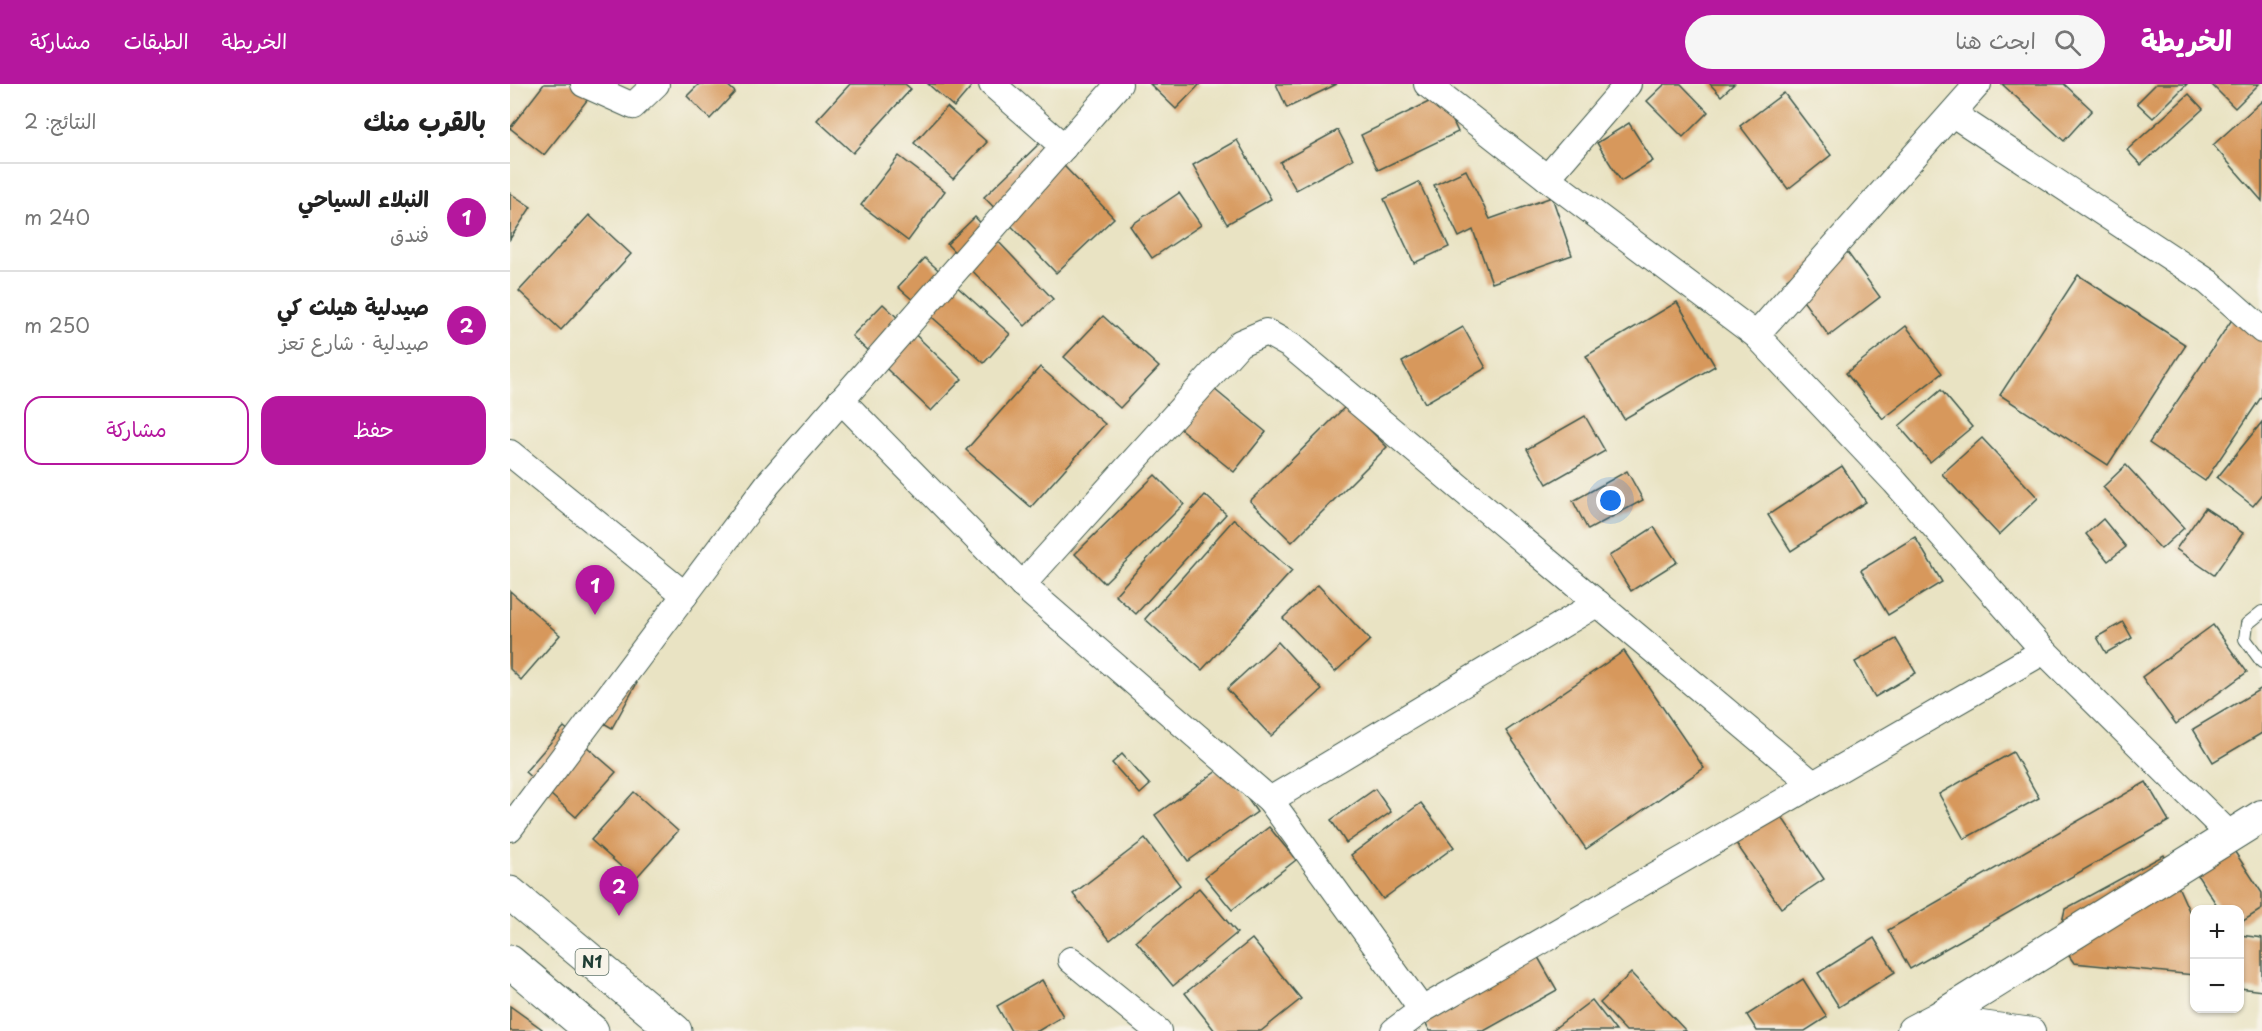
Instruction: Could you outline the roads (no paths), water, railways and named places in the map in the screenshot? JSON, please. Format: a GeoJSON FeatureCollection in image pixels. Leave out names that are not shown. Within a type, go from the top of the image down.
{"type":"FeatureCollection","features":[{"type":"Feature","properties":{"kind":"highway","name":"N1"},"geometry":{"type":"LineString","coordinates":[[510,893],[675,1031]]}},
{"type":"Feature","properties":{"kind":"highway"},"geometry":{"type":"LineString","coordinates":[[510,962],[592,1031]]}},
{"type":"Feature","properties":{"kind":"street"},"geometry":{"type":"LineString","coordinates":[[584,84],[633,106],[656,84]]}},
{"type":"Feature","properties":{"kind":"street"},"geometry":{"type":"LineString","coordinates":[[992,84],[1064,147]]}},
{"type":"Feature","properties":{"kind":"street"},"geometry":{"type":"LineString","coordinates":[[510,828],[768,484],[1119,84]]}},
{"type":"Feature","properties":{"kind":"street"},"geometry":{"type":"LineString","coordinates":[[1427,84],[1547,178],[1756,335],[1895,482],[2044,651],[2231,836]]}},
{"type":"Feature","properties":{"kind":"street"},"geometry":{"type":"LineString","coordinates":[[1547,178],[1628,84]]}},
{"type":"Feature","properties":{"kind":"street"},"geometry":{"type":"LineString","coordinates":[[1756,335],[1978,84]]}},
{"type":"Feature","properties":{"kind":"street"},"geometry":{"type":"LineString","coordinates":[[1953,114],[2208,282],[2262,330]]}},
{"type":"Feature","properties":{"kind":"street"},"geometry":{"type":"LineString","coordinates":[[1022,585],[1240,343],[1266,332],[1291,346],[1813,784]]}},
{"type":"Feature","properties":{"kind":"street"},"geometry":{"type":"LineString","coordinates":[[841,400],[1022,585],[1270,800],[1422,1010]]}},
{"type":"Feature","properties":{"kind":"street"},"geometry":{"type":"LineString","coordinates":[[510,453],[685,595]]}},
{"type":"Feature","properties":{"kind":"street"},"geometry":{"type":"LineString","coordinates":[[1270,800],[1598,603]]}},
{"type":"Feature","properties":{"kind":"street"},"geometry":{"type":"LineString","coordinates":[[1394,1031],[1422,1010],[2044,651]]}},
{"type":"Feature","properties":{"kind":"street"},"geometry":{"type":"LineString","coordinates":[[1925,1024],[2262,816]]}},
{"type":"Feature","properties":{"kind":"street"},"geometry":{"type":"LineString","coordinates":[[1071,960],[1158,1031]]}},
{"type":"Feature","properties":{"kind":"street"},"geometry":{"type":"LineString","coordinates":[[1925,1024],[2032,1031]]}},
{"type":"Feature","properties":{"kind":"lane"},"geometry":{"type":"LineString","coordinates":[[2262,612],[2247,624],[2246,639],[2262,662]]}},
{"type":"Feature","properties":{"kind":"place","name":"النبلاء السياحي"},"geometry":{"type":"Point","coordinates":[595,615]}},
{"type":"Feature","properties":{"kind":"place","name":"صيدلية هيلث كي"},"geometry":{"type":"Point","coordinates":[619,916]}}]}
